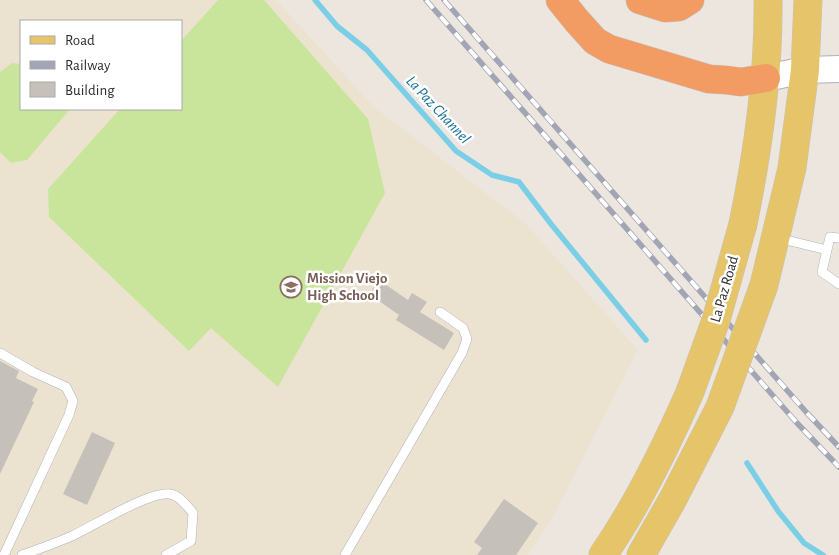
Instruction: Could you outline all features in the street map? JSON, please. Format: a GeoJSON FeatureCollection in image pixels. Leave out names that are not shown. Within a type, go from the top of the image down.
{"type":"FeatureCollection","features":[{"type":"Feature","properties":{"kind":"highway"},"geometry":{"type":"LineString","coordinates":[[560,0],[595,41],[610,49],[709,79],[741,82],[766,78]]}},
{"type":"Feature","properties":{"kind":"highway"},"geometry":{"type":"LineString","coordinates":[[640,0],[665,8],[679,7],[690,0]]}},
{"type":"Feature","properties":{"kind":"main road","name":"La Paz Road"},"geometry":{"type":"LineString","coordinates":[[603,555],[646,487],[672,435],[716,320],[743,224],[759,134],[766,78],[768,0]]}},
{"type":"Feature","properties":{"kind":"main road"},"geometry":{"type":"LineString","coordinates":[[641,555],[673,499],[720,407],[764,285],[792,168],[806,70],[808,0]]}},
{"type":"Feature","properties":{"kind":"main road"},"geometry":{"type":"LineString","coordinates":[[766,78],[806,70],[839,69]]}},
{"type":"Feature","properties":{"kind":"lane"},"geometry":{"type":"LineString","coordinates":[[776,237],[827,250]]}},
{"type":"Feature","properties":{"kind":"lane"},"geometry":{"type":"LineString","coordinates":[[839,238],[830,237],[822,272],[839,284]]}},
{"type":"Feature","properties":{"kind":"lane"},"geometry":{"type":"LineString","coordinates":[[345,555],[462,353],[467,338],[464,328],[440,312]]}},
{"type":"Feature","properties":{"kind":"lane"},"geometry":{"type":"LineString","coordinates":[[0,353],[33,372],[66,387],[73,401],[69,415],[4,555]]}},
{"type":"Feature","properties":{"kind":"lane"},"geometry":{"type":"LineString","coordinates":[[22,555],[71,536],[139,502],[157,495],[171,494],[184,502],[193,512],[191,541],[166,555]]}},
{"type":"Feature","properties":{"kind":"shaded area","name":"Mission Viejo High School"},"geometry":{"type":"Polygon","coordinates":[[[0,0],[276,0],[374,107],[526,224],[638,350],[551,520],[528,555],[0,555],[0,0]]]}},
{"type":"Feature","properties":{"kind":"green space"},"geometry":{"type":"Polygon","coordinates":[[[218,0],[264,0],[368,119],[385,193],[278,387],[211,328],[189,351],[49,217],[48,189],[119,110],[182,110],[182,40],[218,0]]]}},
{"type":"Feature","properties":{"kind":"green space"},"geometry":{"type":"Polygon","coordinates":[[[12,63],[20,64],[20,110],[69,110],[27,160],[11,163],[0,152],[0,72],[12,63]]]}},
{"type":"Feature","properties":{"kind":"building"},"geometry":{"type":"Polygon","coordinates":[[[379,280],[408,300],[412,293],[427,302],[420,312],[454,333],[444,350],[396,320],[399,315],[369,294],[379,280]]]}},
{"type":"Feature","properties":{"kind":"building"},"geometry":{"type":"Polygon","coordinates":[[[0,361],[19,371],[16,378],[38,389],[32,401],[34,402],[0,474],[0,361]]]}},
{"type":"Feature","properties":{"kind":"building"},"geometry":{"type":"Polygon","coordinates":[[[92,432],[115,443],[87,505],[63,494],[92,432]]]}},
{"type":"Feature","properties":{"kind":"building"},"geometry":{"type":"Polygon","coordinates":[[[504,499],[538,523],[516,555],[477,555],[482,548],[474,542],[504,499]]]}},
{"type":"Feature","properties":{"kind":"waterway","name":"La Paz Channel"},"geometry":{"type":"LineString","coordinates":[[315,0],[337,26],[367,50],[456,151],[492,175],[519,182],[646,340]]}},
{"type":"Feature","properties":{"kind":"waterway","name":"La Paz Channel"},"geometry":{"type":"LineString","coordinates":[[747,463],[778,511],[804,543],[823,555]]}},
{"type":"Feature","properties":{"kind":"railway"},"geometry":{"type":"LineString","coordinates":[[426,0],[797,423],[839,467]]}},
{"type":"Feature","properties":{"kind":"railway"},"geometry":{"type":"LineString","coordinates":[[444,0],[839,447]]}},
{"type":"Feature","properties":{"kind":"place","name":"Mission Viejo High School"},"geometry":{"type":"Point","coordinates":[291,287]}}]}
